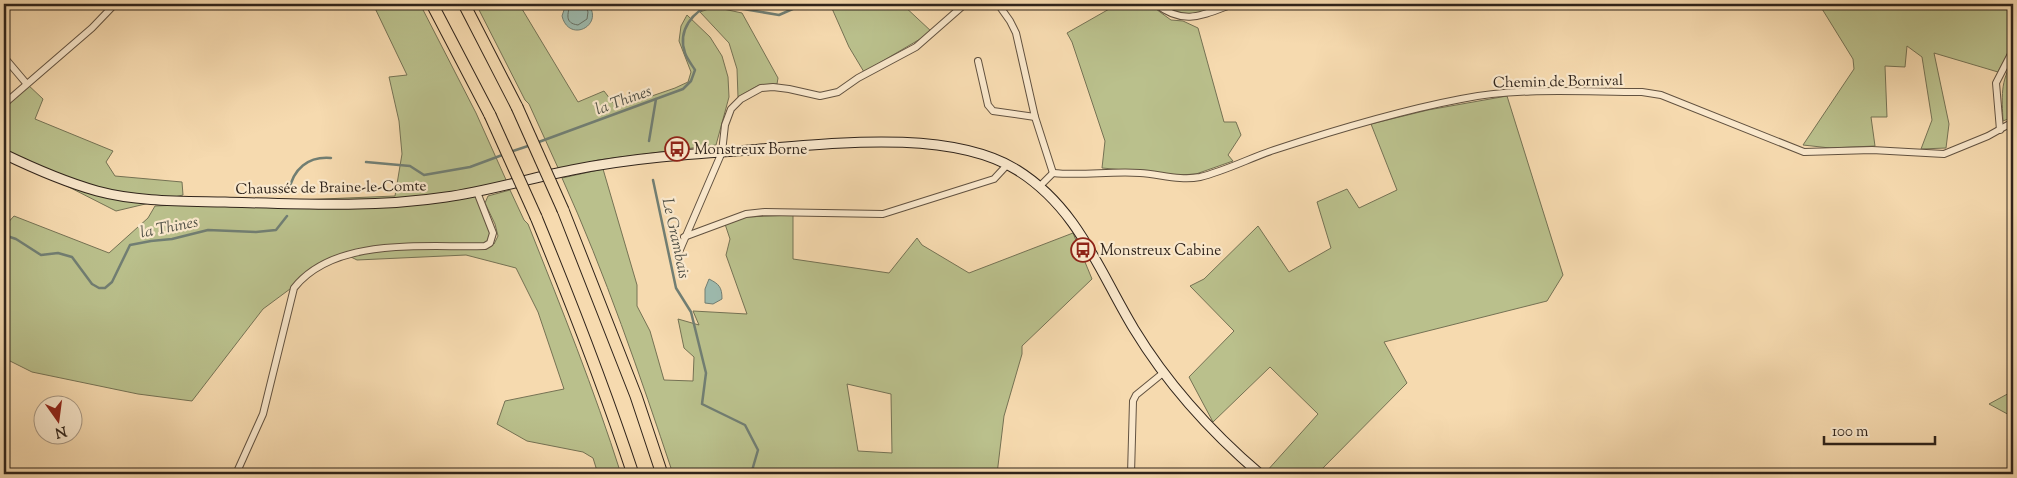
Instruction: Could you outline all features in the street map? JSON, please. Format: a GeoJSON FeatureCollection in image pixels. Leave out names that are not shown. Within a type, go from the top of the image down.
{"type":"FeatureCollection","features":[{"type":"Feature","properties":{"kind":"highway"},"geometry":{"type":"LineString","coordinates":[[432,4],[490,115],[536,217],[592,358],[633,474]]}},
{"type":"Feature","properties":{"kind":"highway"},"geometry":{"type":"LineString","coordinates":[[464,4],[517,107],[563,210],[600,300],[636,396],[662,474]]}},
{"type":"Feature","properties":{"kind":"main road","name":"Chaussée de Braine-le-Comte"},"geometry":{"type":"LineString","coordinates":[[4,154],[66,181],[98,191],[158,200],[272,204],[364,203],[443,198],[608,163],[722,152],[867,143],[926,144],[970,151],[1007,165],[1040,186],[1064,210],[1079,230],[1134,329],[1163,372],[1212,431],[1260,474]]}},
{"type":"Feature","properties":{"kind":"street"},"geometry":{"type":"LineString","coordinates":[[4,104],[92,28],[115,4]]}},
{"type":"Feature","properties":{"kind":"street"},"geometry":{"type":"LineString","coordinates":[[679,252],[722,152],[726,124],[731,109],[741,99],[761,88],[789,88],[820,96],[838,92],[858,78],[916,47],[964,4]]}},
{"type":"Feature","properties":{"kind":"street"},"geometry":{"type":"LineString","coordinates":[[998,4],[1010,21],[1016,34],[1035,116],[1053,173],[1040,186]]}},
{"type":"Feature","properties":{"kind":"street"},"geometry":{"type":"LineString","coordinates":[[1156,4],[1177,16],[1185,18],[1199,16],[1233,4]]}},
{"type":"Feature","properties":{"kind":"street"},"geometry":{"type":"LineString","coordinates":[[2000,130],[1996,83],[2013,50]]}},
{"type":"Feature","properties":{"kind":"street"},"geometry":{"type":"LineString","coordinates":[[4,57],[26,84]]}},
{"type":"Feature","properties":{"kind":"street"},"geometry":{"type":"LineString","coordinates":[[978,62],[988,105],[993,111],[1035,116]]}},
{"type":"Feature","properties":{"kind":"street","name":"Chemin de Bornival"},"geometry":{"type":"LineString","coordinates":[[1053,173],[1072,175],[1101,172],[1140,173],[1180,178],[1200,177],[1272,150],[1363,123],[1460,99],[1510,92],[1642,92],[1661,95],[1804,152],[1872,150],[1944,154],[1988,136],[2013,122]]}},
{"type":"Feature","properties":{"kind":"street"},"geometry":{"type":"LineString","coordinates":[[684,237],[746,214],[765,212],[883,214],[994,179],[1007,165]]}},
{"type":"Feature","properties":{"kind":"street"},"geometry":{"type":"LineString","coordinates":[[236,474],[263,414],[294,288],[298,283],[321,266],[345,255],[367,251],[429,246],[485,246],[490,243],[493,233],[477,192]]}},
{"type":"Feature","properties":{"kind":"street"},"geometry":{"type":"LineString","coordinates":[[1131,474],[1133,401],[1136,395],[1163,372]]}},
{"type":"Feature","properties":{"kind":"green space"},"geometry":{"type":"Polygon","coordinates":[[[373,4],[420,4],[476,113],[507,182],[442,194],[477,192],[494,244],[498,236],[495,224],[485,203],[488,196],[510,190],[524,220],[528,224],[565,317],[621,474],[598,474],[593,458],[583,452],[527,441],[497,424],[505,401],[564,389],[538,312],[516,268],[466,255],[357,260],[351,257],[367,253],[367,251],[321,266],[263,309],[192,401],[138,394],[32,372],[4,358],[4,227],[14,216],[109,253],[148,218],[155,206],[395,196],[402,154],[399,121],[389,77],[407,75],[373,4]]]}},
{"type":"Feature","properties":{"kind":"green space"},"geometry":{"type":"Polygon","coordinates":[[[476,4],[519,4],[578,102],[604,91],[617,108],[688,82],[691,72],[679,41],[681,26],[687,15],[710,37],[722,56],[728,77],[729,97],[716,145],[598,160],[559,170],[529,104],[525,100],[476,4]]]}},
{"type":"Feature","properties":{"kind":"green space"},"geometry":{"type":"Polygon","coordinates":[[[830,4],[902,4],[932,32],[864,72],[849,47],[830,4]]]}},
{"type":"Feature","properties":{"kind":"green space"},"geometry":{"type":"Polygon","coordinates":[[[1118,4],[1149,4],[1171,20],[1183,21],[1198,28],[1224,122],[1236,122],[1241,135],[1228,155],[1233,161],[1196,174],[1179,175],[1102,168],[1105,141],[1072,42],[1067,33],[1118,4]]]}},
{"type":"Feature","properties":{"kind":"green space"},"geometry":{"type":"Polygon","coordinates":[[[1229,4],[1203,13],[1181,14],[1162,5],[1229,4]]]}},
{"type":"Feature","properties":{"kind":"green space"},"geometry":{"type":"Polygon","coordinates":[[[1819,4],[2013,4],[2013,43],[1998,72],[1934,53],[1949,124],[1946,148],[1921,149],[1932,120],[1922,57],[1907,46],[1905,67],[1885,66],[1887,117],[1871,117],[1875,146],[1830,148],[1803,145],[1854,69],[1853,59],[1819,4]]]}},
{"type":"Feature","properties":{"kind":"green space"},"geometry":{"type":"Polygon","coordinates":[[[714,7],[742,13],[778,78],[777,84],[759,85],[738,97],[737,69],[729,43],[700,12],[714,7]]]}},
{"type":"Feature","properties":{"kind":"green space"},"geometry":{"type":"Polygon","coordinates":[[[2013,61],[2013,117],[2003,121],[2002,97],[2004,83],[2013,61]]]}},
{"type":"Feature","properties":{"kind":"green space"},"geometry":{"type":"Polygon","coordinates":[[[26,83],[43,99],[35,119],[113,151],[106,162],[115,176],[182,182],[183,195],[116,211],[4,154],[4,104],[26,83]]]}},
{"type":"Feature","properties":{"kind":"green space"},"geometry":{"type":"Polygon","coordinates":[[[1507,96],[1563,275],[1547,301],[1384,342],[1407,383],[1317,474],[1269,474],[1266,472],[1318,414],[1270,367],[1213,422],[1189,377],[1234,331],[1190,286],[1204,279],[1258,226],[1289,272],[1331,248],[1317,202],[1347,189],[1359,208],[1397,190],[1371,124],[1428,110],[1507,96]]]}},
{"type":"Feature","properties":{"kind":"green space"},"geometry":{"type":"Polygon","coordinates":[[[603,169],[637,285],[637,306],[650,331],[664,380],[693,381],[694,357],[684,348],[678,319],[699,325],[693,311],[747,314],[726,255],[730,239],[725,224],[746,217],[793,215],[793,259],[889,273],[917,238],[922,245],[969,273],[1073,233],[1092,279],[1022,346],[1022,354],[1004,416],[997,474],[673,474],[607,287],[562,178],[603,169]],[[847,384],[858,451],[892,453],[891,394],[847,384]]]}},
{"type":"Feature","properties":{"kind":"green space"},"geometry":{"type":"Polygon","coordinates":[[[2013,391],[2013,417],[1989,404],[2013,391]]]}},
{"type":"Feature","properties":{"kind":"water"},"geometry":{"type":"Polygon","coordinates":[[[566,4],[588,4],[592,12],[592,19],[589,24],[578,30],[571,29],[562,16],[566,4]]]}},
{"type":"Feature","properties":{"kind":"water"},"geometry":{"type":"Polygon","coordinates":[[[709,279],[718,284],[721,289],[722,299],[713,304],[705,303],[705,289],[709,279]]]}},
{"type":"Feature","properties":{"kind":"waterway","name":"la Thines"},"geometry":{"type":"LineString","coordinates":[[536,143],[683,89],[691,81],[695,70],[688,60],[683,45],[685,29],[688,22],[699,11],[713,4]]}},
{"type":"Feature","properties":{"kind":"waterway","name":"la Thines"},"geometry":{"type":"LineString","coordinates":[[714,4],[779,15],[804,4]]}},
{"type":"Feature","properties":{"kind":"waterway","name":"Le Grambais"},"geometry":{"type":"LineString","coordinates":[[649,141],[656,99]]}},
{"type":"Feature","properties":{"kind":"waterway","name":"la Thines"},"geometry":{"type":"LineString","coordinates":[[510,152],[531,145]]}},
{"type":"Feature","properties":{"kind":"waterway","name":"la Thines"},"geometry":{"type":"LineString","coordinates":[[366,162],[410,166],[424,175],[470,167],[505,154]]}},
{"type":"Feature","properties":{"kind":"waterway","name":"la Thines"},"geometry":{"type":"LineString","coordinates":[[289,191],[294,176],[303,166],[315,159],[331,158]]}},
{"type":"Feature","properties":{"kind":"waterway","name":"Le Grambais"},"geometry":{"type":"LineString","coordinates":[[653,180],[676,288],[691,312],[706,373],[702,404],[745,425],[758,450],[751,474]]}},
{"type":"Feature","properties":{"kind":"waterway","name":"la Thines"},"geometry":{"type":"LineString","coordinates":[[4,235],[16,239],[41,255],[58,253],[72,257],[92,284],[99,288],[105,288],[112,282],[130,245],[172,239],[208,230],[256,232],[276,230],[287,216]]}},
{"type":"Feature","properties":{"kind":"place","name":"Monstreux Borne"},"geometry":{"type":"Point","coordinates":[677,149]}},
{"type":"Feature","properties":{"kind":"place","name":"Monstreux Cabine"},"geometry":{"type":"Point","coordinates":[1083,250]}}]}
